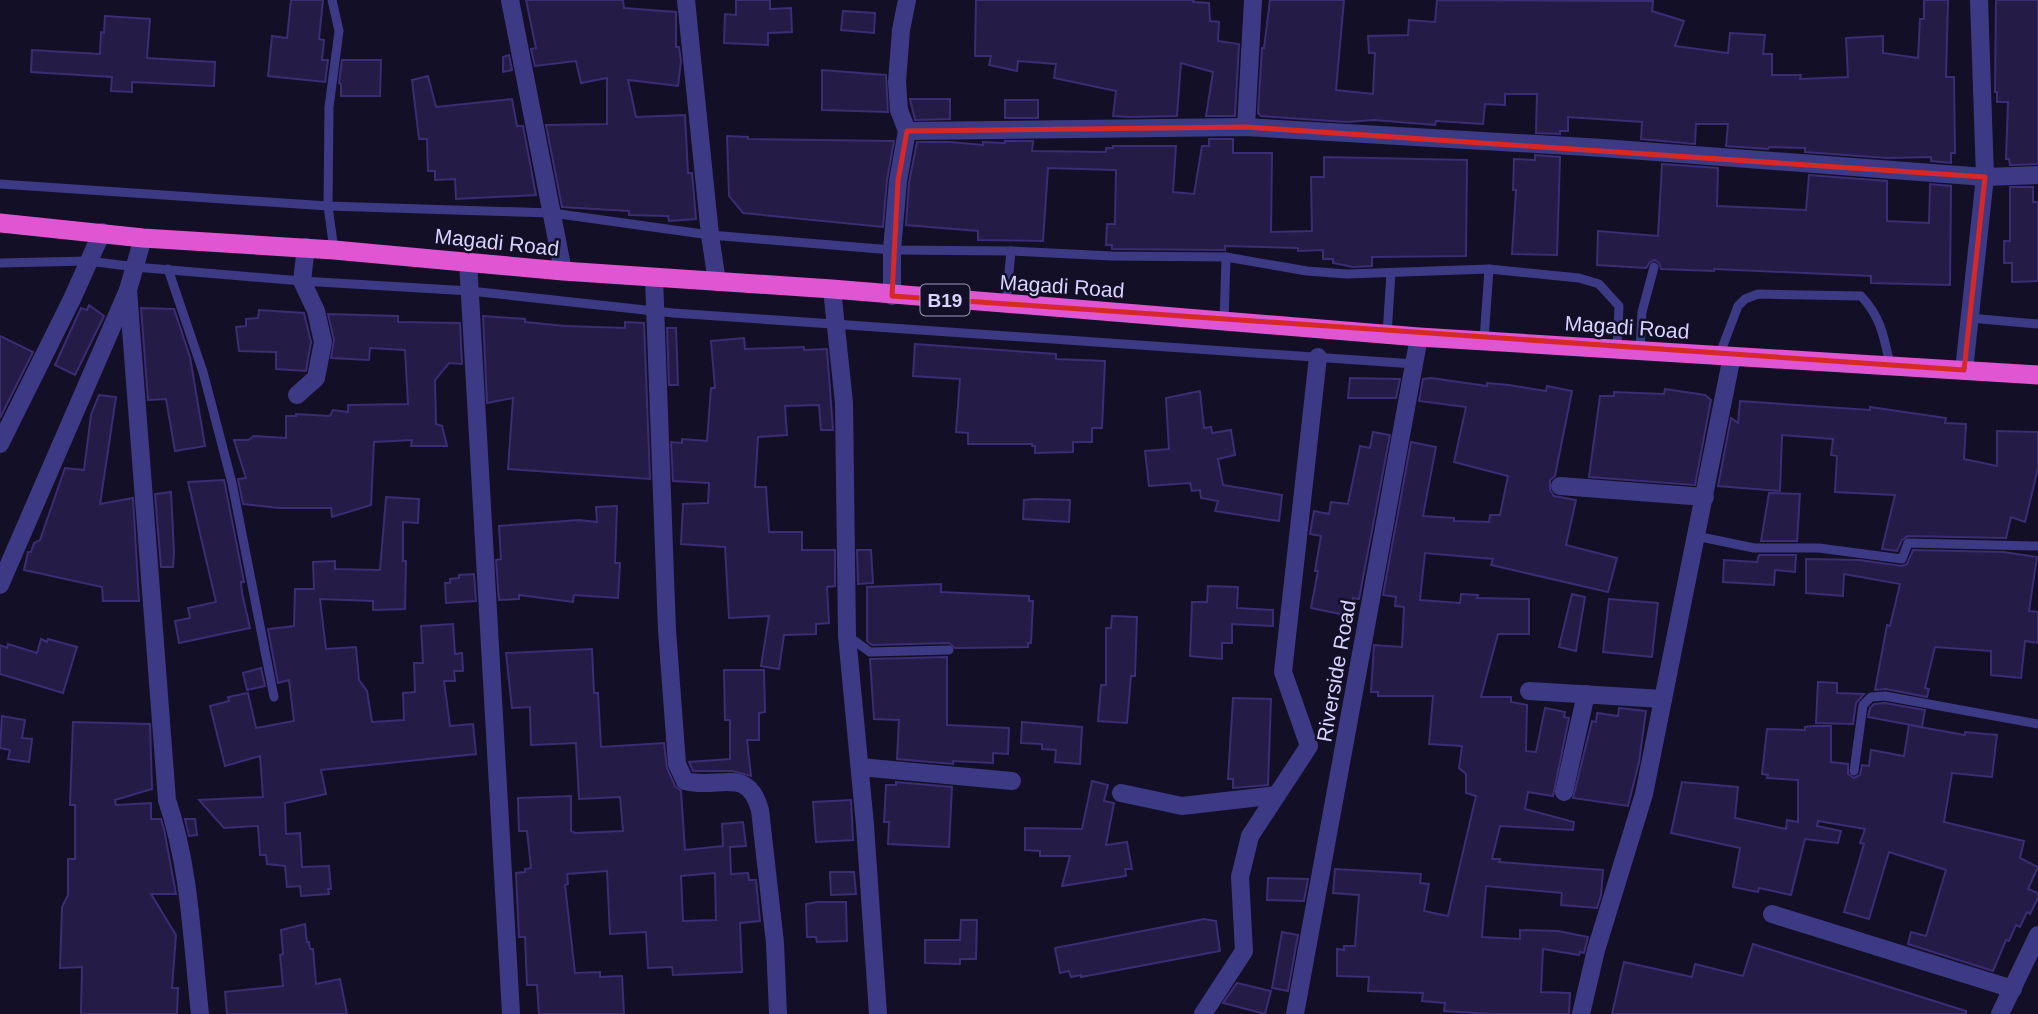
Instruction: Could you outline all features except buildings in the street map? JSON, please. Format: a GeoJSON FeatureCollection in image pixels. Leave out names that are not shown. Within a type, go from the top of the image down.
{"type":"FeatureCollection","features":[{"type":"Feature","properties":{"kind":"highway","name":"Magadi Road"},"geometry":{"type":"LineString","coordinates":[[0,223],[143,238],[306,247],[563,271],[832,289],[1419,337],[2038,375]]}},
{"type":"Feature","properties":{"kind":"street"},"geometry":{"type":"LineString","coordinates":[[510,0],[563,271]]}},
{"type":"Feature","properties":{"kind":"street"},"geometry":{"type":"LineString","coordinates":[[686,0],[717,282]]}},
{"type":"Feature","properties":{"kind":"street"},"geometry":{"type":"LineString","coordinates":[[892,296],[892,250],[898,181],[907,131],[899,110],[897,82],[901,30],[907,0]]}},
{"type":"Feature","properties":{"kind":"street"},"geometry":{"type":"LineString","coordinates":[[1246,127],[1253,0]]}},
{"type":"Feature","properties":{"kind":"street"},"geometry":{"type":"LineString","coordinates":[[1964,370],[1986,177],[1979,0]]}},
{"type":"Feature","properties":{"kind":"street"},"geometry":{"type":"LineString","coordinates":[[907,131],[1246,127],[1604,148],[1986,177],[2038,175]]}},
{"type":"Feature","properties":{"kind":"street"},"geometry":{"type":"LineString","coordinates":[[0,443],[102,232]]}},
{"type":"Feature","properties":{"kind":"street"},"geometry":{"type":"LineString","coordinates":[[0,585],[128,290],[143,238]]}},
{"type":"Feature","properties":{"kind":"street"},"geometry":{"type":"LineString","coordinates":[[297,395],[316,378],[323,342],[316,311],[302,281],[306,247]]}},
{"type":"Feature","properties":{"kind":"street"},"geometry":{"type":"LineString","coordinates":[[468,261],[511,1014]]}},
{"type":"Feature","properties":{"kind":"street"},"geometry":{"type":"LineString","coordinates":[[654,278],[667,630],[677,764],[685,781],[698,785],[740,782],[750,786],[757,796],[775,943],[778,1014]]}},
{"type":"Feature","properties":{"kind":"street"},"geometry":{"type":"LineString","coordinates":[[832,289],[844,403],[847,636],[860,767],[878,1014]]}},
{"type":"Feature","properties":{"kind":"street"},"geometry":{"type":"LineString","coordinates":[[128,290],[167,800],[183,861],[200,1014]]}},
{"type":"Feature","properties":{"kind":"street","name":"Riverside Road"},"geometry":{"type":"LineString","coordinates":[[1295,1014],[1419,337]]}},
{"type":"Feature","properties":{"kind":"street"},"geometry":{"type":"LineString","coordinates":[[1581,1014],[1596,950],[1644,794],[1705,497],[1726,356]]}},
{"type":"Feature","properties":{"kind":"street"},"geometry":{"type":"LineString","coordinates":[[1203,1014],[1244,951],[1240,877],[1250,836],[1309,746],[1283,672],[1318,357]]}},
{"type":"Feature","properties":{"kind":"street"},"geometry":{"type":"LineString","coordinates":[[1560,486],[1705,497]]}},
{"type":"Feature","properties":{"kind":"street"},"geometry":{"type":"LineString","coordinates":[[1529,691],[1663,699]]}},
{"type":"Feature","properties":{"kind":"street"},"geometry":{"type":"LineString","coordinates":[[1564,792],[1586,694]]}},
{"type":"Feature","properties":{"kind":"street"},"geometry":{"type":"LineString","coordinates":[[860,767],[1012,781]]}},
{"type":"Feature","properties":{"kind":"street"},"geometry":{"type":"LineString","coordinates":[[1121,793],[1182,806],[1278,794]]}},
{"type":"Feature","properties":{"kind":"street"},"geometry":{"type":"LineString","coordinates":[[1772,914],[2012,989]]}},
{"type":"Feature","properties":{"kind":"street"},"geometry":{"type":"LineString","coordinates":[[2000,1014],[2038,935]]}},
{"type":"Feature","properties":{"kind":"lane"},"geometry":{"type":"LineString","coordinates":[[332,0],[339,31],[329,107],[328,206],[334,250]]}},
{"type":"Feature","properties":{"kind":"lane"},"geometry":{"type":"LineString","coordinates":[[0,184],[328,206],[552,213],[710,235],[892,250],[1226,257],[1307,271],[1347,274],[1489,269],[1579,278],[1599,284],[1619,306],[1617,349]]}},
{"type":"Feature","properties":{"kind":"lane"},"geometry":{"type":"LineString","coordinates":[[1006,304],[1011,251]]}},
{"type":"Feature","properties":{"kind":"lane"},"geometry":{"type":"LineString","coordinates":[[1224,322],[1226,257]]}},
{"type":"Feature","properties":{"kind":"lane"},"geometry":{"type":"LineString","coordinates":[[0,262],[89,261],[302,281],[470,291],[836,325],[1415,364]]}},
{"type":"Feature","properties":{"kind":"lane"},"geometry":{"type":"LineString","coordinates":[[1640,351],[1642,312],[1654,267]]}},
{"type":"Feature","properties":{"kind":"lane"},"geometry":{"type":"LineString","coordinates":[[168,269],[203,372],[232,483],[274,698]]}},
{"type":"Feature","properties":{"kind":"lane"},"geometry":{"type":"LineString","coordinates":[[1484,341],[1489,269]]}},
{"type":"Feature","properties":{"kind":"lane"},"geometry":{"type":"LineString","coordinates":[[1387,334],[1391,273]]}},
{"type":"Feature","properties":{"kind":"lane"},"geometry":{"type":"LineString","coordinates":[[1726,356],[1738,306],[1745,299],[1758,294],[1838,294],[1861,296],[1873,309],[1881,326],[1891,366]]}},
{"type":"Feature","properties":{"kind":"lane"},"geometry":{"type":"LineString","coordinates":[[1970,318],[2038,324]]}},
{"type":"Feature","properties":{"kind":"lane"},"geometry":{"type":"LineString","coordinates":[[1696,536],[1754,548],[1819,548],[1902,559],[1908,543],[2038,546]]}},
{"type":"Feature","properties":{"kind":"lane"},"geometry":{"type":"LineString","coordinates":[[847,636],[870,652],[949,650]]}},
{"type":"Feature","properties":{"kind":"lane"},"geometry":{"type":"LineString","coordinates":[[1854,771],[1863,705],[1871,698],[1885,696],[2038,724]]}},
{"type":"Feature","properties":{"kind":"highlighted area"},"geometry":{"type":"Polygon","coordinates":[[[1246,127],[1985,177],[1964,370],[892,296],[898,181],[907,131],[1246,127]]]}}]}
